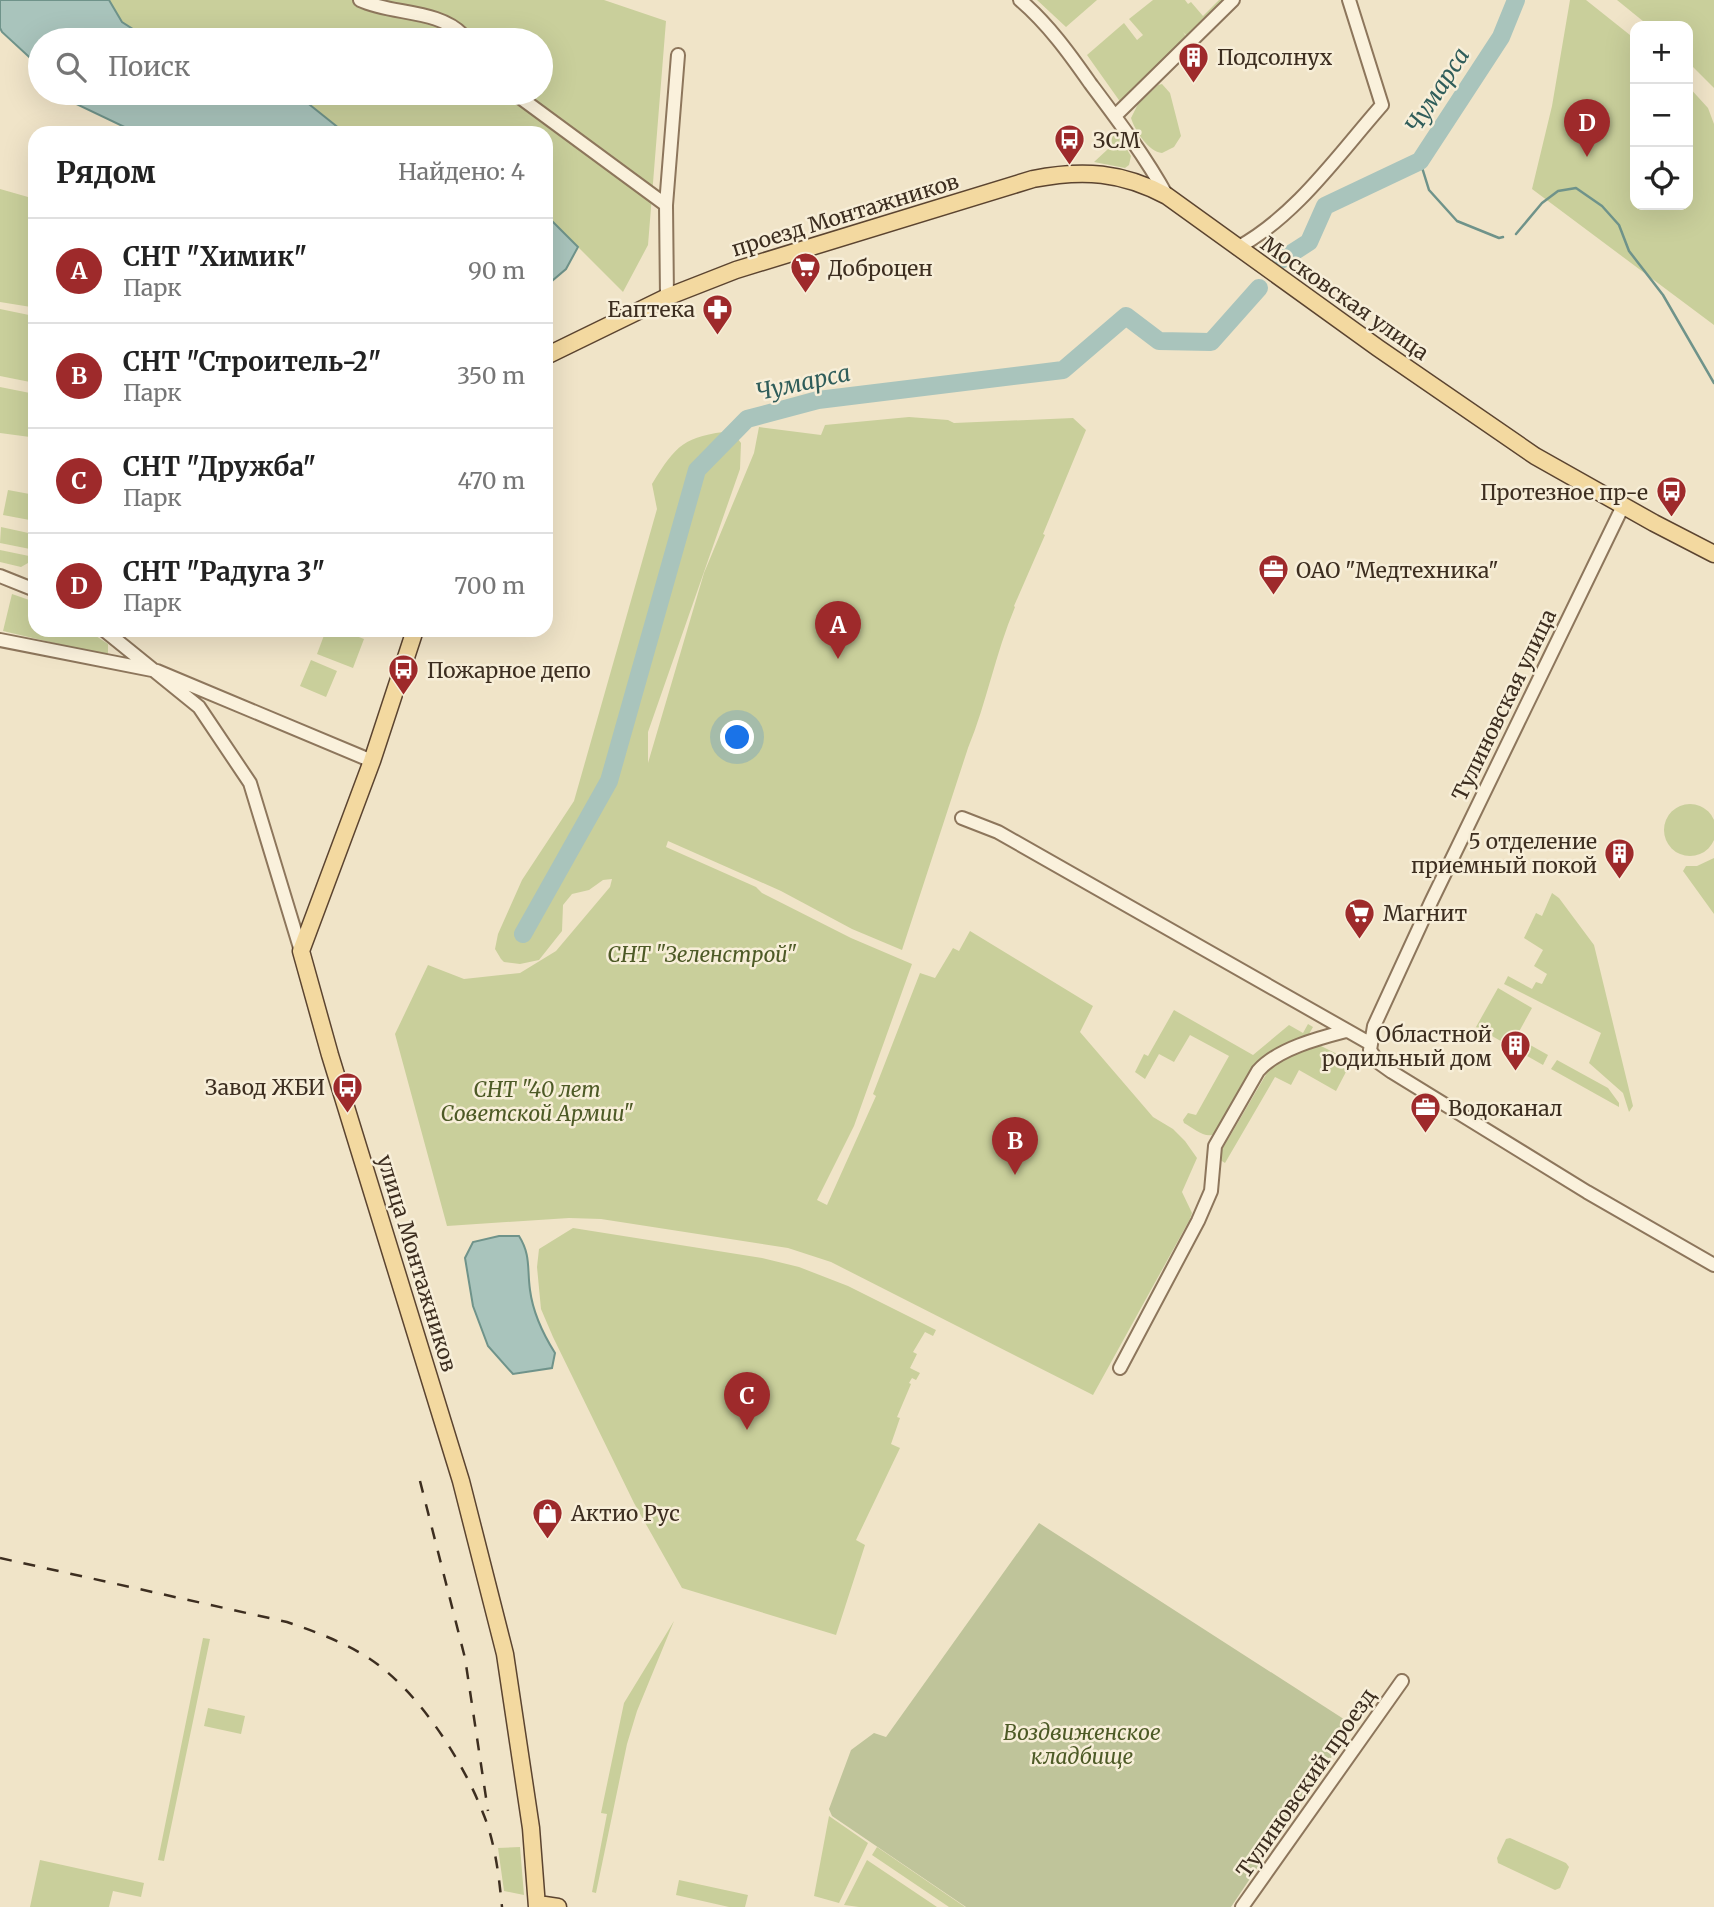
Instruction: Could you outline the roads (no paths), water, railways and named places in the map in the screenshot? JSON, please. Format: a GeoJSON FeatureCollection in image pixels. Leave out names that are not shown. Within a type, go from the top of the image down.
{"type":"FeatureCollection","features":[{"type":"Feature","properties":{"kind":"main road","name":"проезд Монтажников"},"geometry":{"type":"LineString","coordinates":[[553,353],[667,298],[748,266],[1047,176],[1069,173],[1120,176],[1167,196]]}},
{"type":"Feature","properties":{"kind":"main road","name":"Московская улица"},"geometry":{"type":"LineString","coordinates":[[1167,196],[1535,456],[1714,554]]}},
{"type":"Feature","properties":{"kind":"main road"},"geometry":{"type":"LineString","coordinates":[[301,951],[372,761],[413,637]]}},
{"type":"Feature","properties":{"kind":"main road","name":"улица Монтажников"},"geometry":{"type":"LineString","coordinates":[[301,951],[330,1055],[461,1481],[503,1646],[531,1828],[538,1905]]}},
{"type":"Feature","properties":{"kind":"main road"},"geometry":{"type":"LineString","coordinates":[[538,1905],[558,1907]]}},
{"type":"Feature","properties":{"kind":"street"},"geometry":{"type":"LineString","coordinates":[[360,0],[374,6],[436,19],[456,28]]}},
{"type":"Feature","properties":{"kind":"street","name":"Московская улица"},"geometry":{"type":"LineString","coordinates":[[1020,0],[1041,18],[1115,116],[1167,196]]}},
{"type":"Feature","properties":{"kind":"street"},"geometry":{"type":"LineString","coordinates":[[1115,116],[1233,0]]}},
{"type":"Feature","properties":{"kind":"street"},"geometry":{"type":"LineString","coordinates":[[1237,248],[1265,229],[1325,174],[1382,105],[1349,0]]}},
{"type":"Feature","properties":{"kind":"street"},"geometry":{"type":"LineString","coordinates":[[667,298],[666,205],[678,55]]}},
{"type":"Feature","properties":{"kind":"street"},"geometry":{"type":"LineString","coordinates":[[529,105],[666,205]]}},
{"type":"Feature","properties":{"kind":"street","name":"Тулиновская улица"},"geometry":{"type":"LineString","coordinates":[[1371,1044],[1374,1026],[1431,902],[1623,506]]}},
{"type":"Feature","properties":{"kind":"street"},"geometry":{"type":"LineString","coordinates":[[0,576],[28,587]]}},
{"type":"Feature","properties":{"kind":"street","name":"улица Монтажников"},"geometry":{"type":"LineString","coordinates":[[113,637],[199,707],[250,783],[301,951]]}},
{"type":"Feature","properties":{"kind":"street","name":"улица Монтажников"},"geometry":{"type":"LineString","coordinates":[[0,640],[157,671]]}},
{"type":"Feature","properties":{"kind":"street"},"geometry":{"type":"LineString","coordinates":[[157,671],[372,761]]}},
{"type":"Feature","properties":{"kind":"street"},"geometry":{"type":"LineString","coordinates":[[962,818],[998,832],[1371,1044],[1370,1051],[1374,1058],[1392,1072],[1587,1192],[1714,1265]]}},
{"type":"Feature","properties":{"kind":"street"},"geometry":{"type":"LineString","coordinates":[[1120,1368],[1198,1221],[1211,1191],[1215,1146],[1258,1071],[1267,1061],[1309,1041],[1346,1031]]}},
{"type":"Feature","properties":{"kind":"street","name":"Тулиновский проезд"},"geometry":{"type":"LineString","coordinates":[[1242,1907],[1402,1681]]}},
{"type":"Feature","properties":{"kind":"water"},"geometry":{"type":"Polygon","coordinates":[[[0,0],[109,0],[122,22],[131,28],[28,28],[28,56],[0,28],[0,0]]]}},
{"type":"Feature","properties":{"kind":"water"},"geometry":{"type":"Polygon","coordinates":[[[78,105],[310,105],[336,126],[122,126],[78,105]]]}},
{"type":"Feature","properties":{"kind":"water"},"geometry":{"type":"Polygon","coordinates":[[[553,222],[578,247],[566,269],[553,280],[553,222]]]}},
{"type":"Feature","properties":{"kind":"water"},"geometry":{"type":"Polygon","coordinates":[[[499,1236],[519,1236],[523,1243],[533,1307],[555,1353],[552,1368],[513,1374],[488,1346],[473,1306],[465,1258],[473,1242],[499,1236]]]}},
{"type":"Feature","properties":{"kind":"waterway","name":"Чумарса"},"geometry":{"type":"LineString","coordinates":[[1281,260],[1309,242],[1325,206],[1420,161],[1501,37],[1516,0]]}},
{"type":"Feature","properties":{"kind":"waterway"},"geometry":{"type":"LineString","coordinates":[[1420,161],[1429,190],[1457,221],[1499,238],[1503,237]]}},
{"type":"Feature","properties":{"kind":"waterway"},"geometry":{"type":"LineString","coordinates":[[1516,234],[1542,203],[1558,191],[1576,188],[1602,206],[1619,225],[1629,251],[1663,295],[1714,383]]}},
{"type":"Feature","properties":{"kind":"waterway","name":"Чумарса"},"geometry":{"type":"LineString","coordinates":[[523,934],[609,781],[697,470],[747,419],[818,400],[1063,370],[1126,316],[1159,341],[1211,342],[1259,288]]}},
{"type":"Feature","properties":{"kind":"railway"},"geometry":{"type":"LineString","coordinates":[[420,1481],[465,1658],[488,1811]]}},
{"type":"Feature","properties":{"kind":"railway"},"geometry":{"type":"LineString","coordinates":[[0,1558],[287,1622],[340,1642],[370,1659],[405,1689],[421,1708],[437,1728],[463,1771],[491,1836],[502,1907]]}},
{"type":"Feature","properties":{"kind":"place","name":"Подсолнух"},"geometry":{"type":"Point","coordinates":[1194,84]}},
{"type":"Feature","properties":{"kind":"place","name":"СНТ \"Радуга 3\""},"geometry":{"type":"Point","coordinates":[1587,157]}},
{"type":"Feature","properties":{"kind":"place","name":"ЗСМ"},"geometry":{"type":"Point","coordinates":[1070,167]}},
{"type":"Feature","properties":{"kind":"place","name":"Доброцен"},"geometry":{"type":"Point","coordinates":[805,295]}},
{"type":"Feature","properties":{"kind":"place","name":"Еаптека"},"geometry":{"type":"Point","coordinates":[718,336]}},
{"type":"Feature","properties":{"kind":"place","name":"Протезное пр-е"},"geometry":{"type":"Point","coordinates":[1671,519]}},
{"type":"Feature","properties":{"kind":"place","name":"ОАО \"Медтехника\""},"geometry":{"type":"Point","coordinates":[1273,597]}},
{"type":"Feature","properties":{"kind":"place","name":"СНТ \"Химик\""},"geometry":{"type":"Point","coordinates":[838,659]}},
{"type":"Feature","properties":{"kind":"place","name":"Пожарное депо"},"geometry":{"type":"Point","coordinates":[404,697]}},
{"type":"Feature","properties":{"kind":"place","name":"5 отделение приемный покой"},"geometry":{"type":"Point","coordinates":[1620,880]}},
{"type":"Feature","properties":{"kind":"place","name":"Магнит"},"geometry":{"type":"Point","coordinates":[1360,940]}},
{"type":"Feature","properties":{"kind":"place","name":"Областной родильный дом"},"geometry":{"type":"Point","coordinates":[1515,1073]}},
{"type":"Feature","properties":{"kind":"place","name":"Завод ЖБИ"},"geometry":{"type":"Point","coordinates":[348,1114]}},
{"type":"Feature","properties":{"kind":"place","name":"Водоканал"},"geometry":{"type":"Point","coordinates":[1425,1135]}},
{"type":"Feature","properties":{"kind":"place","name":"СНТ \"Строитель-2\""},"geometry":{"type":"Point","coordinates":[1015,1175]}},
{"type":"Feature","properties":{"kind":"place","name":"СНТ \"Дружба\""},"geometry":{"type":"Point","coordinates":[747,1430]}},
{"type":"Feature","properties":{"kind":"place","name":"Актио Рус"},"geometry":{"type":"Point","coordinates":[548,1540]}},
{"type":"Feature","properties":{"kind":"park label","name":"СНТ \"Зеленстрой\""},"geometry":{"type":"Point","coordinates":[702,954]}},
{"type":"Feature","properties":{"kind":"park label","name":"СНТ \"40 лет Советской Армии\""},"geometry":{"type":"Point","coordinates":[537,1101]}},
{"type":"Feature","properties":{"kind":"park label","name":"Воздвиженское кладбище"},"geometry":{"type":"Point","coordinates":[1082,1744]}}]}
